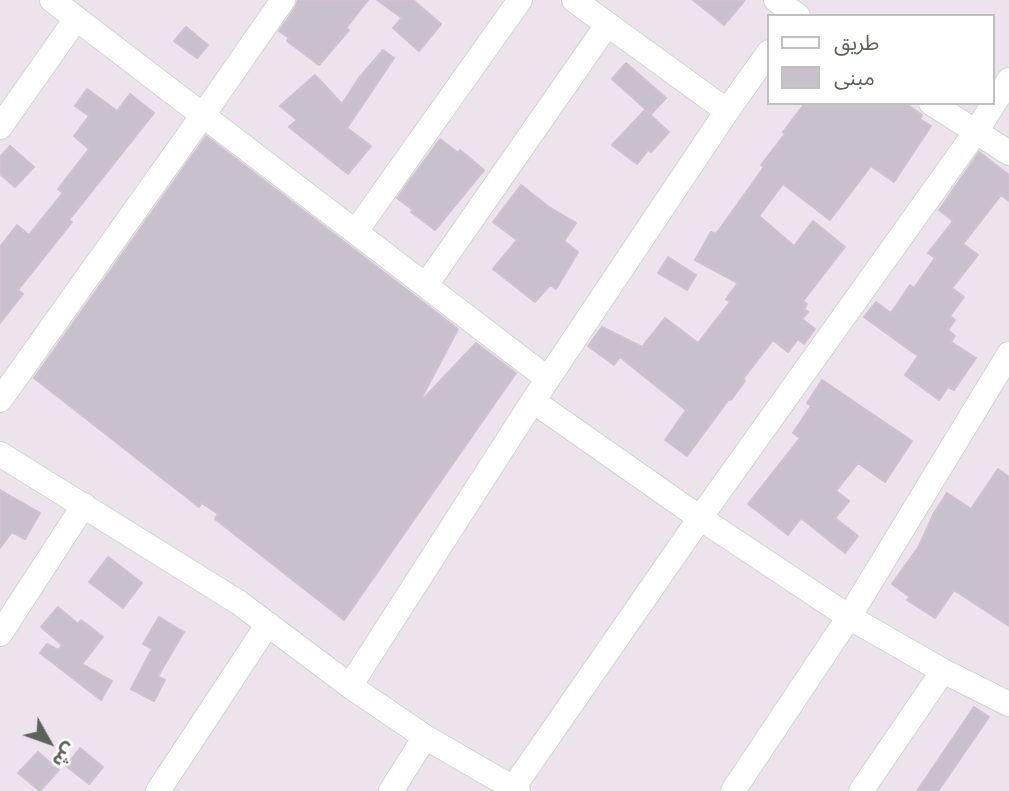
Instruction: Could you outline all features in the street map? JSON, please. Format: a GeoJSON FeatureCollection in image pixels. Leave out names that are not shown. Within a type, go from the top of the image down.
{"type":"FeatureCollection","features":[{"type":"Feature","properties":{"kind":"street"},"geometry":{"type":"LineString","coordinates":[[52,0],[548,379]]}},
{"type":"Feature","properties":{"kind":"street"},"geometry":{"type":"LineString","coordinates":[[4,383],[204,116],[283,0]]}},
{"type":"Feature","properties":{"kind":"street"},"geometry":{"type":"LineString","coordinates":[[356,231],[520,0]]}},
{"type":"Feature","properties":{"kind":"street"},"geometry":{"type":"LineString","coordinates":[[574,0],[727,111]]}},
{"type":"Feature","properties":{"kind":"street"},"geometry":{"type":"LineString","coordinates":[[776,0],[799,12]]}},
{"type":"Feature","properties":{"kind":"street"},"geometry":{"type":"LineString","coordinates":[[0,127],[76,19]]}},
{"type":"Feature","properties":{"kind":"street"},"geometry":{"type":"LineString","coordinates":[[426,285],[607,25]]}},
{"type":"Feature","properties":{"kind":"street"},"geometry":{"type":"LineString","coordinates":[[350,685],[533,401],[768,53]]}},
{"type":"Feature","properties":{"kind":"street"},"geometry":{"type":"LineString","coordinates":[[995,101],[1009,80]]}},
{"type":"Feature","properties":{"kind":"street"},"geometry":{"type":"LineString","coordinates":[[934,105],[1009,153]]}},
{"type":"Feature","properties":{"kind":"street"},"geometry":{"type":"LineString","coordinates":[[0,454],[268,624],[425,737],[515,790],[700,518],[993,105]]}},
{"type":"Feature","properties":{"kind":"street"},"geometry":{"type":"LineString","coordinates":[[733,791],[849,617],[1009,354]]}},
{"type":"Feature","properties":{"kind":"street"},"geometry":{"type":"LineString","coordinates":[[533,401],[700,518],[849,617],[1009,704]]}},
{"type":"Feature","properties":{"kind":"street"},"geometry":{"type":"LineString","coordinates":[[0,635],[84,505]]}},
{"type":"Feature","properties":{"kind":"street"},"geometry":{"type":"LineString","coordinates":[[158,791],[268,624]]}},
{"type":"Feature","properties":{"kind":"street"},"geometry":{"type":"LineString","coordinates":[[862,791],[943,670]]}},
{"type":"Feature","properties":{"kind":"street"},"geometry":{"type":"LineString","coordinates":[[391,791],[425,737]]}},
{"type":"Feature","properties":{"kind":"building"},"geometry":{"type":"Polygon","coordinates":[[[298,0],[368,0],[346,28],[349,30],[319,65],[287,41],[289,38],[279,31],[298,0]]]}},
{"type":"Feature","properties":{"kind":"building"},"geometry":{"type":"Polygon","coordinates":[[[377,0],[413,0],[441,24],[419,51],[393,28],[402,18],[377,0]]]}},
{"type":"Feature","properties":{"kind":"building"},"geometry":{"type":"Polygon","coordinates":[[[693,0],[745,0],[724,25],[693,0]]]}},
{"type":"Feature","properties":{"kind":"building"},"geometry":{"type":"Polygon","coordinates":[[[186,27],[208,45],[197,58],[174,41],[186,27]]]}},
{"type":"Feature","properties":{"kind":"building"},"geometry":{"type":"Polygon","coordinates":[[[383,50],[394,58],[347,128],[371,146],[348,174],[289,127],[297,120],[280,106],[315,75],[342,104],[359,78],[383,50]]]}},
{"type":"Feature","properties":{"kind":"building"},"geometry":{"type":"Polygon","coordinates":[[[626,63],[666,98],[651,114],[612,79],[626,63]]]}},
{"type":"Feature","properties":{"kind":"building"},"geometry":{"type":"Polygon","coordinates":[[[87,89],[117,111],[130,94],[154,113],[69,220],[72,222],[18,290],[23,294],[0,323],[0,247],[17,225],[29,235],[63,193],[58,189],[89,149],[74,136],[89,116],[75,106],[87,89]]]}},
{"type":"Feature","properties":{"kind":"building"},"geometry":{"type":"Polygon","coordinates":[[[803,105],[908,105],[922,115],[920,119],[931,126],[894,182],[871,166],[830,220],[783,184],[759,216],[794,246],[813,221],[845,247],[803,301],[807,304],[804,309],[808,312],[802,319],[815,329],[804,344],[798,339],[788,352],[773,340],[687,456],[665,440],[686,410],[620,357],[614,365],[588,346],[602,327],[642,347],[665,318],[698,343],[730,302],[726,299],[738,283],[695,260],[711,232],[716,234],[764,167],[761,165],[785,134],[783,132],[803,105]]]}},
{"type":"Feature","properties":{"kind":"building"},"geometry":{"type":"Polygon","coordinates":[[[645,110],[669,132],[651,152],[648,150],[637,164],[612,145],[645,110]]]}},
{"type":"Feature","properties":{"kind":"building"},"geometry":{"type":"Polygon","coordinates":[[[206,136],[458,329],[422,397],[424,398],[476,343],[516,373],[344,620],[215,519],[218,514],[202,503],[199,507],[34,378],[206,136]]]}},
{"type":"Feature","properties":{"kind":"building"},"geometry":{"type":"Polygon","coordinates":[[[440,139],[458,153],[460,150],[484,170],[435,230],[397,198],[440,139]]]}},
{"type":"Feature","properties":{"kind":"building"},"geometry":{"type":"Polygon","coordinates":[[[10,146],[34,167],[15,187],[0,174],[0,157],[10,146]]]}},
{"type":"Feature","properties":{"kind":"building"},"geometry":{"type":"Polygon","coordinates":[[[979,152],[1009,175],[1009,201],[1001,195],[963,244],[978,255],[952,288],[964,297],[950,316],[955,320],[948,330],[955,336],[951,342],[976,358],[954,390],[948,387],[939,400],[905,375],[918,356],[864,317],[876,302],[891,313],[910,285],[914,288],[935,258],[928,253],[953,221],[939,210],[979,152]]]}},
{"type":"Feature","properties":{"kind":"building"},"geometry":{"type":"Polygon","coordinates":[[[521,185],[549,207],[576,223],[564,241],[578,252],[556,289],[550,285],[535,302],[493,269],[517,240],[493,222],[521,185]]]}},
{"type":"Feature","properties":{"kind":"building"},"geometry":{"type":"Polygon","coordinates":[[[668,257],[696,275],[687,290],[658,273],[668,257]]]}},
{"type":"Feature","properties":{"kind":"building"},"geometry":{"type":"Polygon","coordinates":[[[822,380],[912,441],[885,482],[858,463],[836,491],[849,501],[835,518],[858,536],[845,553],[801,518],[788,535],[748,504],[800,438],[793,433],[811,406],[807,403],[822,380]]]}},
{"type":"Feature","properties":{"kind":"building"},"geometry":{"type":"Polygon","coordinates":[[[998,469],[1009,477],[1009,626],[954,590],[935,618],[907,600],[910,597],[892,584],[919,546],[934,513],[947,493],[971,509],[998,469]]]}},
{"type":"Feature","properties":{"kind":"building"},"geometry":{"type":"Polygon","coordinates":[[[0,490],[40,513],[25,539],[12,532],[0,548],[0,490]]]}},
{"type":"Feature","properties":{"kind":"building"},"geometry":{"type":"Polygon","coordinates":[[[108,557],[142,583],[123,608],[89,582],[108,557]]]}},
{"type":"Feature","properties":{"kind":"building"},"geometry":{"type":"Polygon","coordinates":[[[58,607],[78,624],[81,620],[103,637],[82,664],[112,681],[101,700],[40,653],[47,644],[58,650],[62,645],[41,627],[58,607]]]}},
{"type":"Feature","properties":{"kind":"building"},"geometry":{"type":"Polygon","coordinates":[[[159,617],[184,632],[158,676],[165,680],[154,701],[131,689],[152,649],[143,644],[159,617]]]}},
{"type":"Feature","properties":{"kind":"building"},"geometry":{"type":"Polygon","coordinates":[[[974,707],[989,717],[938,791],[917,791],[974,707]]]}},
{"type":"Feature","properties":{"kind":"building"},"geometry":{"type":"Polygon","coordinates":[[[80,748],[103,767],[89,784],[66,766],[80,748]]]}},
{"type":"Feature","properties":{"kind":"building"},"geometry":{"type":"Polygon","coordinates":[[[38,752],[59,770],[40,791],[18,773],[38,752]]]}}]}
